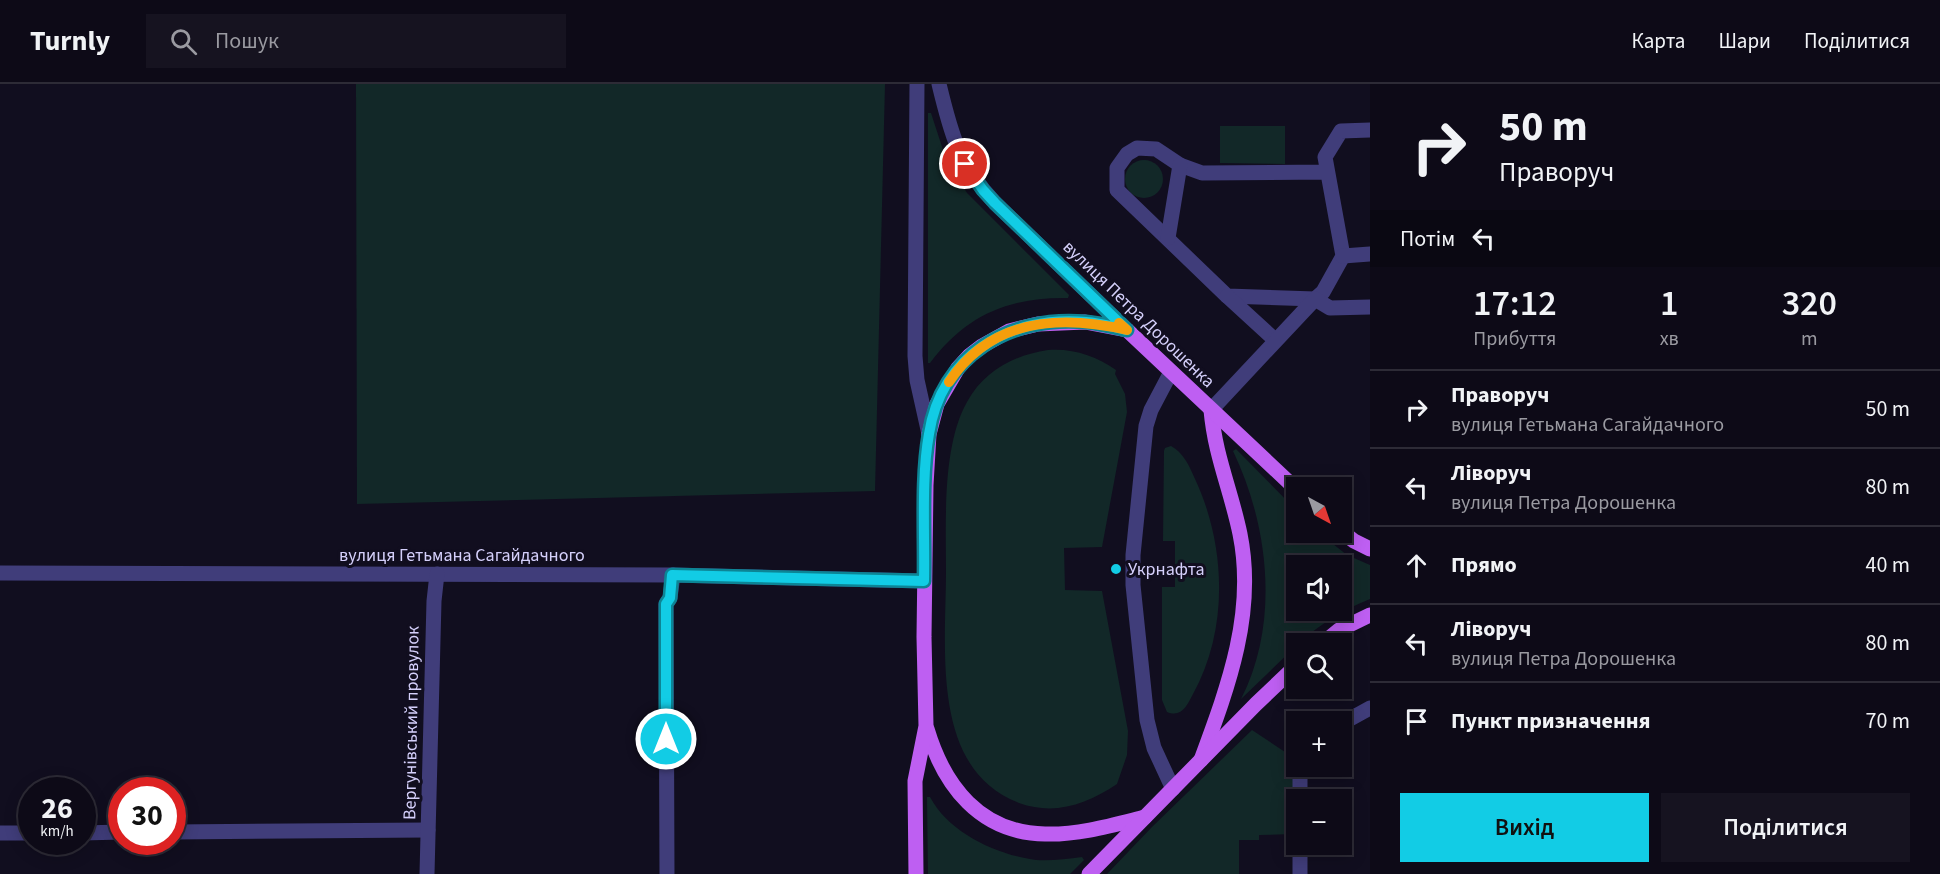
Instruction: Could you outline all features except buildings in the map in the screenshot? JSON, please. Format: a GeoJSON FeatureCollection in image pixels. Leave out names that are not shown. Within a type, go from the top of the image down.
{"type":"FeatureCollection","features":[{"type":"Feature","properties":{"kind":"main road"},"geometry":{"type":"LineString","coordinates":[[915,874],[915,781],[926,726],[924,581],[929,434],[937,404],[958,368],[975,351],[996,338],[1023,327],[1062,322],[1085,322],[1127,330]]}},
{"type":"Feature","properties":{"kind":"main road","name":"вулиця Петра Дорошенка"},"geometry":{"type":"LineString","coordinates":[[1089,874],[1201,760],[1232,669],[1244,613],[1245,585],[1239,533],[1215,446],[1211,410],[1127,330]]}},
{"type":"Feature","properties":{"kind":"main road"},"geometry":{"type":"LineString","coordinates":[[1211,410],[1286,480]]}},
{"type":"Feature","properties":{"kind":"main road"},"geometry":{"type":"LineString","coordinates":[[1352,539],[1370,549]]}},
{"type":"Feature","properties":{"kind":"main road"},"geometry":{"type":"LineString","coordinates":[[1336,633],[1370,615]]}},
{"type":"Feature","properties":{"kind":"main road"},"geometry":{"type":"LineString","coordinates":[[1201,760],[1286,676]]}},
{"type":"Feature","properties":{"kind":"main road"},"geometry":{"type":"LineString","coordinates":[[926,726],[939,763],[955,789],[980,812],[1012,829],[1031,833],[1067,833],[1145,817]]}},
{"type":"Feature","properties":{"kind":"street"},"geometry":{"type":"LineString","coordinates":[[917,84],[915,356],[917,380],[929,434]]}},
{"type":"Feature","properties":{"kind":"street","name":"вулиця Петра Дорошенка"},"geometry":{"type":"LineString","coordinates":[[939,84],[956,146],[975,180],[995,203],[1127,330]]}},
{"type":"Feature","properties":{"kind":"street"},"geometry":{"type":"LineString","coordinates":[[1211,410],[1323,292],[1343,256],[1325,157],[1341,131],[1370,129]]}},
{"type":"Feature","properties":{"kind":"street"},"geometry":{"type":"LineString","coordinates":[[1275,340],[1117,190],[1117,168],[1127,154],[1137,148],[1156,149],[1180,165],[1202,173],[1327,171]]}},
{"type":"Feature","properties":{"kind":"street"},"geometry":{"type":"LineString","coordinates":[[1168,238],[1180,165]]}},
{"type":"Feature","properties":{"kind":"street"},"geometry":{"type":"LineString","coordinates":[[1343,256],[1370,254]]}},
{"type":"Feature","properties":{"kind":"street"},"geometry":{"type":"LineString","coordinates":[[1227,296],[1315,299],[1330,308],[1370,307]]}},
{"type":"Feature","properties":{"kind":"street"},"geometry":{"type":"LineString","coordinates":[[1171,372],[1151,410],[1146,426],[1132,570],[1147,720],[1154,748],[1173,789]]}},
{"type":"Feature","properties":{"kind":"street","name":"вулиця Гетьмана Сагайдачного"},"geometry":{"type":"LineString","coordinates":[[0,573],[672,575],[924,581]]}},
{"type":"Feature","properties":{"kind":"street","name":"Вергунівський провулок"},"geometry":{"type":"LineString","coordinates":[[427,874],[434,601],[437,574]]}},
{"type":"Feature","properties":{"kind":"street"},"geometry":{"type":"LineString","coordinates":[[667,874],[666,604],[670,598],[672,575]]}},
{"type":"Feature","properties":{"kind":"street"},"geometry":{"type":"LineString","coordinates":[[1352,718],[1370,708]]}},
{"type":"Feature","properties":{"kind":"street"},"geometry":{"type":"LineString","coordinates":[[186,832],[428,830]]}},
{"type":"Feature","properties":{"kind":"street"},"geometry":{"type":"LineString","coordinates":[[0,833],[18,833]]}},
{"type":"Feature","properties":{"kind":"street"},"geometry":{"type":"LineString","coordinates":[[1300,855],[1300,874]]}},
{"type":"Feature","properties":{"kind":"green space"},"geometry":{"type":"Polygon","coordinates":[[[356,84],[885,84],[875,491],[357,504],[356,84]]]}},
{"type":"Feature","properties":{"kind":"green space"},"geometry":{"type":"Polygon","coordinates":[[[928,113],[931,113],[945,156],[967,193],[1069,295],[1068,298],[1008,305],[990,312],[958,332],[930,363],[928,363],[928,113]]]}},
{"type":"Feature","properties":{"kind":"green space"},"geometry":{"type":"Polygon","coordinates":[[[1220,126],[1285,126],[1285,164],[1220,163],[1220,126]]]}},
{"type":"Feature","properties":{"kind":"green space"},"geometry":{"type":"Polygon","coordinates":[[[1144,160],[1158,165],[1163,179],[1158,193],[1144,198],[1130,193],[1125,179],[1130,165],[1144,160]]]}},
{"type":"Feature","properties":{"kind":"green space"},"geometry":{"type":"Polygon","coordinates":[[[1048,350],[1075,352],[1092,357],[1116,370],[1115,374],[1125,394],[1127,412],[1102,547],[1064,548],[1065,590],[1102,591],[1128,731],[1127,755],[1117,784],[1082,802],[1058,808],[1032,807],[1019,803],[990,786],[970,763],[957,735],[949,704],[945,636],[947,485],[953,440],[959,420],[974,391],[991,373],[1012,360],[1048,350]]]}},
{"type":"Feature","properties":{"kind":"green space"},"geometry":{"type":"Polygon","coordinates":[[[1171,446],[1183,456],[1205,505],[1213,531],[1219,587],[1218,615],[1205,669],[1186,706],[1177,713],[1167,712],[1162,700],[1162,587],[1175,587],[1175,541],[1163,541],[1164,451],[1165,448],[1171,446]]]}},
{"type":"Feature","properties":{"kind":"green space"},"geometry":{"type":"Polygon","coordinates":[[[1236,449],[1286,500],[1286,543],[1332,543],[1347,555],[1286,555],[1286,621],[1328,621],[1311,633],[1286,633],[1286,656],[1241,699],[1253,670],[1261,639],[1265,607],[1262,542],[1245,480],[1233,451],[1236,449]]]}},
{"type":"Feature","properties":{"kind":"green space"},"geometry":{"type":"Polygon","coordinates":[[[1352,557],[1370,565],[1370,599],[1352,607],[1352,557]]]}},
{"type":"Feature","properties":{"kind":"green space"},"geometry":{"type":"Polygon","coordinates":[[[1252,730],[1286,753],[1286,777],[1294,777],[1294,789],[1286,789],[1286,834],[1259,835],[1259,840],[1239,840],[1239,874],[1107,874],[1252,730]]]}},
{"type":"Feature","properties":{"kind":"green space"},"geometry":{"type":"Polygon","coordinates":[[[927,797],[930,797],[949,821],[990,847],[1036,860],[1082,857],[1084,860],[1070,874],[928,874],[927,797]]]}},
{"type":"Feature","properties":{"kind":"slow traffic"},"geometry":{"type":"LineString","coordinates":[[949,382],[969,356],[1009,331],[1038,324],[1062,322],[1103,324],[1127,330],[1119,323]]}},
{"type":"Feature","properties":{"kind":"place","name":"Укрнафта"},"geometry":{"type":"Point","coordinates":[1116,569]}},
{"type":"Feature","properties":{"kind":"route"},"geometry":{"type":"LineString","coordinates":[[666,739],[666,604],[670,598],[672,575],[924,581],[929,434],[937,404],[958,368],[982,346],[1009,331],[1023,327],[1062,322],[1085,322],[1127,330],[995,203],[975,180],[965,164]]}}]}
